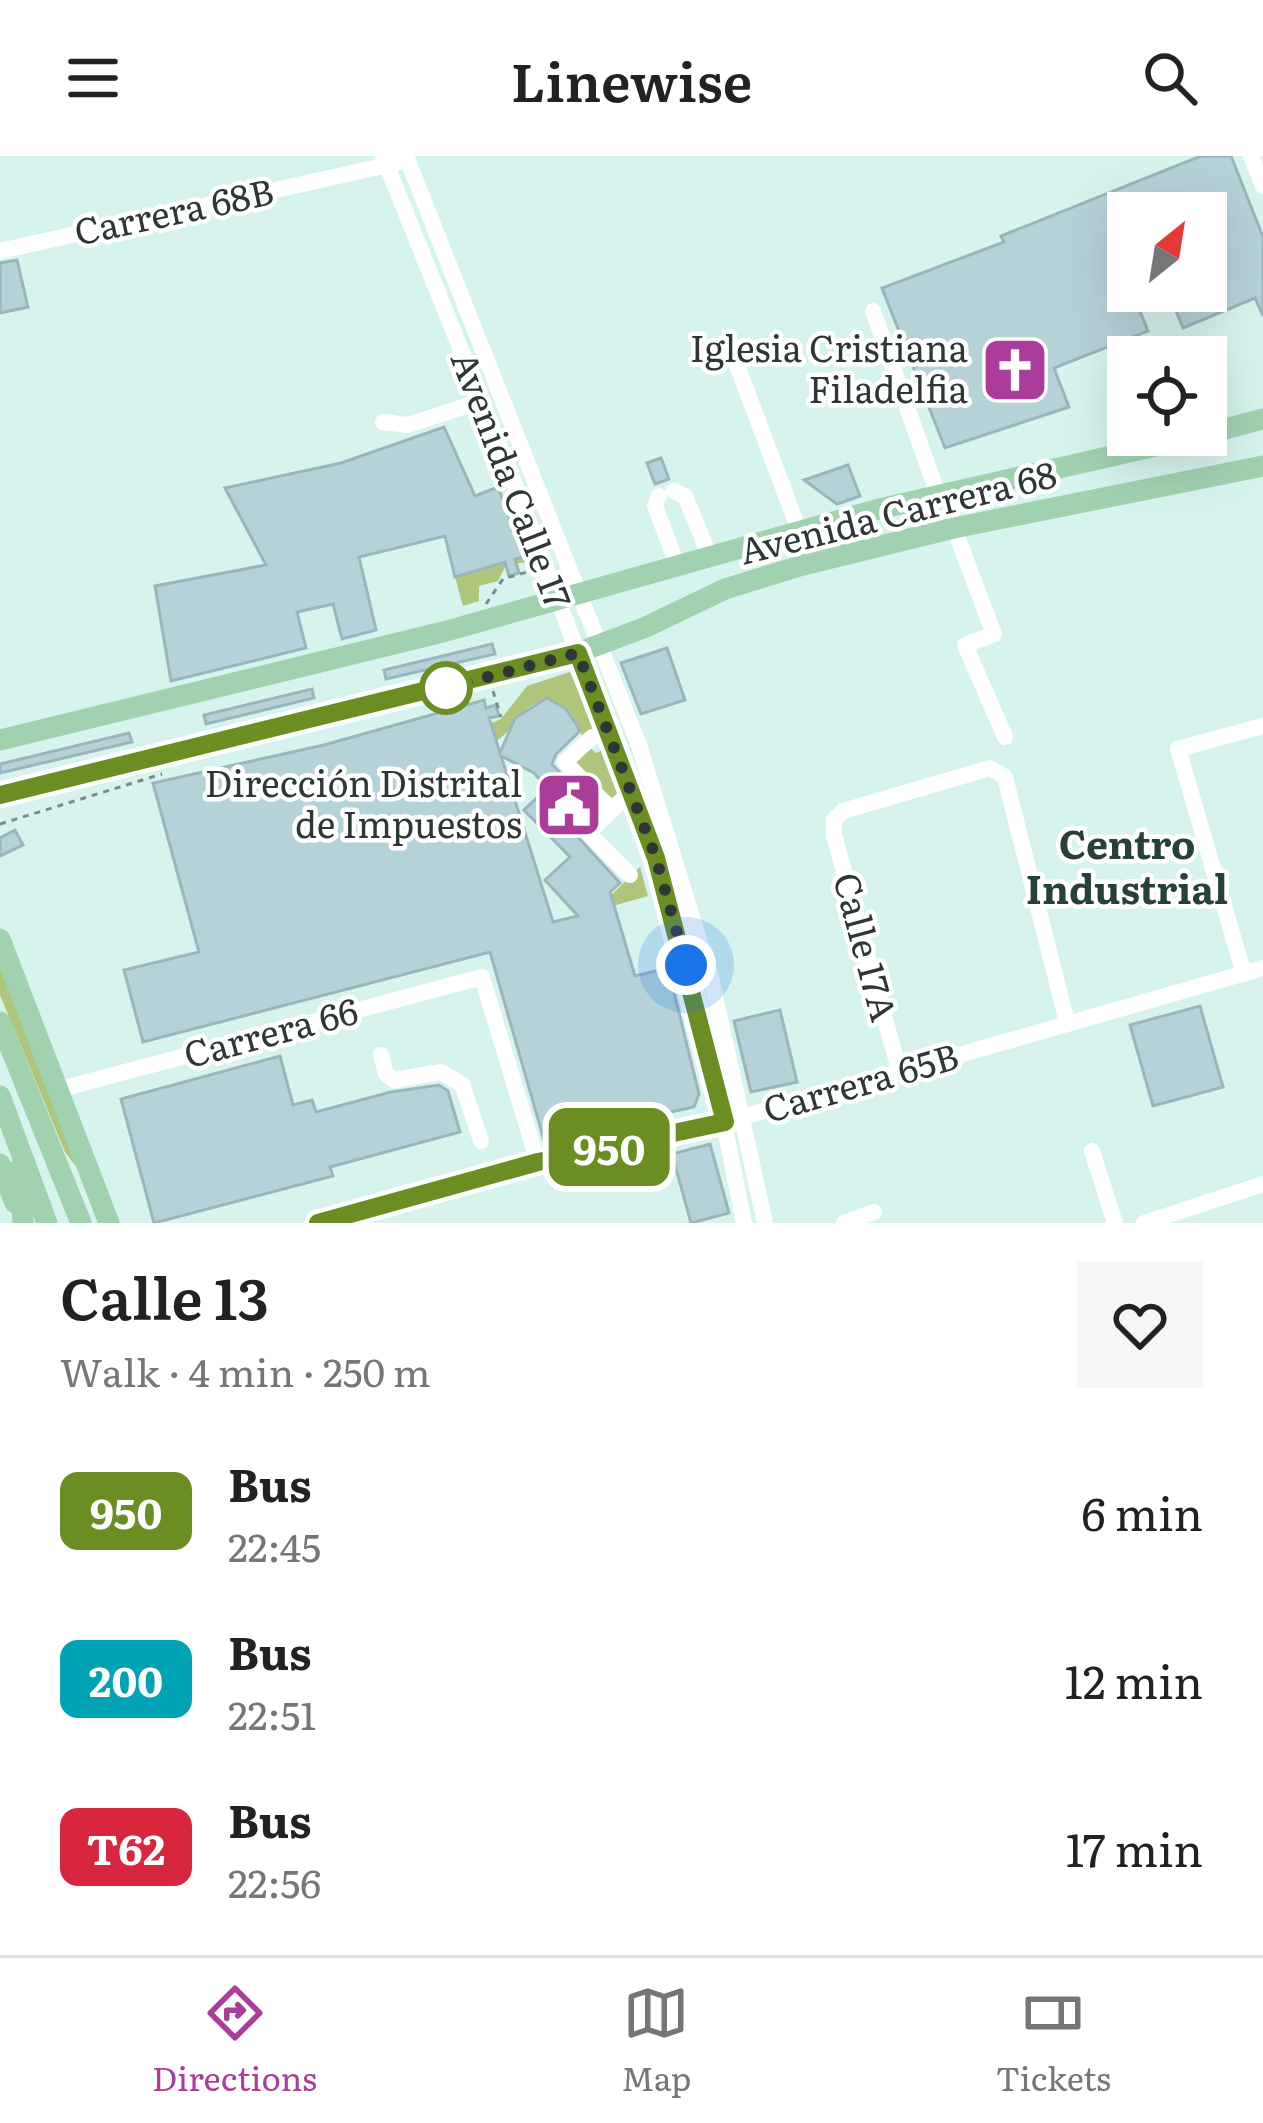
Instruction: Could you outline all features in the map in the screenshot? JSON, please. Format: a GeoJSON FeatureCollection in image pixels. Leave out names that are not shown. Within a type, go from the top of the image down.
{"type":"FeatureCollection","features":[{"type":"Feature","properties":{"kind":"main road","name":"Avenida Carrera 68"},"geometry":{"type":"LineString","coordinates":[[1227,429],[1263,419]]}},
{"type":"Feature","properties":{"kind":"main road","name":"Avenida Carrera 68"},"geometry":{"type":"LineString","coordinates":[[0,740],[378,649],[799,530],[1119,456]]}},
{"type":"Feature","properties":{"kind":"main road","name":"Avenida Carrera 68"},"geometry":{"type":"LineString","coordinates":[[4,796],[578,653],[752,580],[954,528],[1263,466]]}},
{"type":"Feature","properties":{"kind":"main road"},"geometry":{"type":"LineString","coordinates":[[0,939],[107,1216]]}},
{"type":"Feature","properties":{"kind":"main road"},"geometry":{"type":"LineString","coordinates":[[0,1022],[81,1223]]}},
{"type":"Feature","properties":{"kind":"main road"},"geometry":{"type":"LineString","coordinates":[[0,1096],[47,1223]]}},
{"type":"Feature","properties":{"kind":"main road"},"geometry":{"type":"LineString","coordinates":[[18,1145],[19,1221]]}},
{"type":"Feature","properties":{"kind":"main road"},"geometry":{"type":"LineString","coordinates":[[58,1163],[107,1216]]}},
{"type":"Feature","properties":{"kind":"main road"},"geometry":{"type":"LineString","coordinates":[[0,1164],[19,1221]]}},
{"type":"Feature","properties":{"kind":"street"},"geometry":{"type":"LineString","coordinates":[[1251,156],[1263,186]]}},
{"type":"Feature","properties":{"kind":"street","name":"Carrera 68B"},"geometry":{"type":"LineString","coordinates":[[0,250],[410,157]]}},
{"type":"Feature","properties":{"kind":"street","name":"Avenida Calle 17"},"geometry":{"type":"LineString","coordinates":[[410,157],[570,597],[578,653],[656,858],[725,1122],[744,1223]]}},
{"type":"Feature","properties":{"kind":"street","name":"Avenida Calle 17"},"geometry":{"type":"LineString","coordinates":[[385,161],[482,401],[570,597],[601,645],[674,853],[711,978],[764,1223]]}},
{"type":"Feature","properties":{"kind":"street"},"geometry":{"type":"LineString","coordinates":[[873,311],[938,495]]}},
{"type":"Feature","properties":{"kind":"street"},"geometry":{"type":"LineString","coordinates":[[731,349],[799,530]]}},
{"type":"Feature","properties":{"kind":"street"},"geometry":{"type":"LineString","coordinates":[[383,422],[420,423],[482,401]]}},
{"type":"Feature","properties":{"kind":"street"},"geometry":{"type":"LineString","coordinates":[[678,567],[656,506],[666,494],[685,496],[710,556]]}},
{"type":"Feature","properties":{"kind":"street"},"geometry":{"type":"LineString","coordinates":[[954,528],[994,634],[965,645],[1005,737]]}},
{"type":"Feature","properties":{"kind":"street"},"geometry":{"type":"LineString","coordinates":[[1244,974],[1178,749],[1263,726]]}},
{"type":"Feature","properties":{"kind":"street"},"geometry":{"type":"LineString","coordinates":[[592,737],[566,762],[612,810]]}},
{"type":"Feature","properties":{"kind":"street","name":"Calle 17A"},"geometry":{"type":"LineString","coordinates":[[900,1073],[834,835],[834,820],[844,812],[990,768],[999,770],[1005,777],[1067,1022]]}},
{"type":"Feature","properties":{"kind":"street"},"geometry":{"type":"LineString","coordinates":[[630,792],[588,833],[630,875]]}},
{"type":"Feature","properties":{"kind":"street"},"geometry":{"type":"LineString","coordinates":[[656,858],[674,853]]}},
{"type":"Feature","properties":{"kind":"street","name":"Carrera 65B"},"geometry":{"type":"LineString","coordinates":[[317,1223],[538,1162],[744,1117],[1263,968]]}},
{"type":"Feature","properties":{"kind":"street","name":"Carrera 66"},"geometry":{"type":"LineString","coordinates":[[61,1089],[482,977],[538,1162]]}},
{"type":"Feature","properties":{"kind":"street"},"geometry":{"type":"LineString","coordinates":[[381,1054],[386,1074],[394,1079],[441,1072],[462,1084],[481,1141]]}},
{"type":"Feature","properties":{"kind":"street"},"geometry":{"type":"LineString","coordinates":[[1092,1151],[1115,1223]]}},
{"type":"Feature","properties":{"kind":"street"},"geometry":{"type":"LineString","coordinates":[[1144,1223],[1263,1184]]}},
{"type":"Feature","properties":{"kind":"street"},"geometry":{"type":"LineString","coordinates":[[844,1223],[874,1212]]}},
{"type":"Feature","properties":{"kind":"path"},"geometry":{"type":"LineString","coordinates":[[483,607],[503,579],[536,569]]}},
{"type":"Feature","properties":{"kind":"path"},"geometry":{"type":"LineString","coordinates":[[501,717],[493,691],[509,687]]}},
{"type":"Feature","properties":{"kind":"path"},"geometry":{"type":"LineString","coordinates":[[0,824],[167,772]]}},
{"type":"Feature","properties":{"kind":"green space"},"geometry":{"type":"Polygon","coordinates":[[[525,557],[527,562],[506,565],[498,581],[479,586],[479,601],[463,606],[455,577],[525,557]]]}},
{"type":"Feature","properties":{"kind":"green space"},"geometry":{"type":"Polygon","coordinates":[[[570,672],[594,727],[583,737],[566,709],[540,703],[524,711],[496,741],[491,723],[501,719],[527,686],[570,672]]]}},
{"type":"Feature","properties":{"kind":"green space"},"geometry":{"type":"Polygon","coordinates":[[[588,746],[596,753],[603,750],[621,796],[616,800],[571,762],[588,746]]]}},
{"type":"Feature","properties":{"kind":"green space"},"geometry":{"type":"Polygon","coordinates":[[[640,867],[648,896],[595,911],[640,867]]]}},
{"type":"Feature","properties":{"kind":"green space"},"geometry":{"type":"Polygon","coordinates":[[[0,948],[85,1178],[65,1152],[0,995],[0,948]]]}},
{"type":"Feature","properties":{"kind":"building"},"geometry":{"type":"Polygon","coordinates":[[[1201,156],[1231,156],[1263,237],[1263,316],[1255,298],[1227,310],[1227,192],[1111,192],[1201,156]]]}},
{"type":"Feature","properties":{"kind":"building"},"geometry":{"type":"Polygon","coordinates":[[[1107,194],[1107,312],[1140,312],[1148,331],[1107,336],[1107,347],[1054,368],[1069,407],[945,448],[882,288],[1004,242],[1001,236],[1107,194]]]}},
{"type":"Feature","properties":{"kind":"building"},"geometry":{"type":"Polygon","coordinates":[[[17,260],[28,307],[0,313],[0,263],[17,260]]]}},
{"type":"Feature","properties":{"kind":"building"},"geometry":{"type":"Polygon","coordinates":[[[1177,312],[1221,312],[1183,328],[1177,312]]]}},
{"type":"Feature","properties":{"kind":"building"},"geometry":{"type":"Polygon","coordinates":[[[444,427],[475,496],[498,487],[524,557],[515,559],[519,573],[509,576],[505,562],[455,577],[445,536],[359,557],[376,630],[342,639],[333,604],[297,612],[306,648],[171,681],[155,586],[266,565],[225,488],[341,463],[444,427]]]}},
{"type":"Feature","properties":{"kind":"building"},"geometry":{"type":"Polygon","coordinates":[[[661,458],[669,479],[655,484],[647,463],[661,458]]]}},
{"type":"Feature","properties":{"kind":"building"},"geometry":{"type":"Polygon","coordinates":[[[848,465],[860,496],[837,504],[804,480],[848,465]]]}},
{"type":"Feature","properties":{"kind":"building"},"geometry":{"type":"Polygon","coordinates":[[[492,644],[495,654],[386,679],[384,670],[492,644]]]}},
{"type":"Feature","properties":{"kind":"building"},"geometry":{"type":"Polygon","coordinates":[[[667,648],[685,700],[641,714],[621,663],[667,648]]]}},
{"type":"Feature","properties":{"kind":"building"},"geometry":{"type":"Polygon","coordinates":[[[312,689],[314,698],[206,724],[204,715],[312,689]]]}},
{"type":"Feature","properties":{"kind":"building"},"geometry":{"type":"Polygon","coordinates":[[[547,698],[566,709],[578,727],[579,732],[552,764],[594,810],[578,825],[576,835],[620,883],[610,892],[635,976],[668,968],[699,1094],[694,1107],[544,1140],[490,952],[143,1042],[124,970],[199,952],[153,783],[324,745],[484,700],[486,708],[496,705],[499,716],[489,718],[500,753],[515,718],[547,698]],[[501,756],[553,922],[578,916],[545,880],[570,857],[524,810],[547,788],[534,773],[501,756]]]}},
{"type":"Feature","properties":{"kind":"building"},"geometry":{"type":"Polygon","coordinates":[[[129,733],[132,742],[0,773],[0,764],[129,733]]]}},
{"type":"Feature","properties":{"kind":"building"},"geometry":{"type":"Polygon","coordinates":[[[15,830],[23,845],[0,856],[0,838],[15,830]]]}},
{"type":"Feature","properties":{"kind":"building"},"geometry":{"type":"Polygon","coordinates":[[[1200,1006],[1223,1087],[1153,1106],[1130,1025],[1200,1006]]]}},
{"type":"Feature","properties":{"kind":"building"},"geometry":{"type":"Polygon","coordinates":[[[780,1010],[797,1082],[751,1092],[734,1021],[780,1010]]]}},
{"type":"Feature","properties":{"kind":"building"},"geometry":{"type":"Polygon","coordinates":[[[280,1056],[293,1105],[312,1100],[316,1112],[439,1085],[448,1091],[460,1132],[330,1167],[333,1176],[154,1223],[121,1099],[280,1056]]]}},
{"type":"Feature","properties":{"kind":"building"},"geometry":{"type":"Polygon","coordinates":[[[710,1144],[729,1213],[691,1223],[672,1154],[710,1144]]]}},
{"type":"Feature","properties":{"kind":"bus line","name":"950"},"geometry":{"type":"LineString","coordinates":[[0,795],[578,653],[656,858],[725,1122],[538,1162],[318,1223]]}},
{"type":"Feature","properties":{"kind":"place","name":"Iglesia Cristiana Filadelfia"},"geometry":{"type":"Point","coordinates":[1015,370]}},
{"type":"Feature","properties":{"kind":"place","name":"Dirección Distrital de Impuestos"},"geometry":{"type":"Point","coordinates":[569,805]}},
{"type":"Feature","properties":{"kind":"district","name":"Centro Industrial"},"geometry":{"type":"Point","coordinates":[1127,868]}},
{"type":"Feature","properties":{"kind":"route"},"geometry":{"type":"LineString","coordinates":[[446,688],[578,653],[656,858],[686,965]]}}]}
